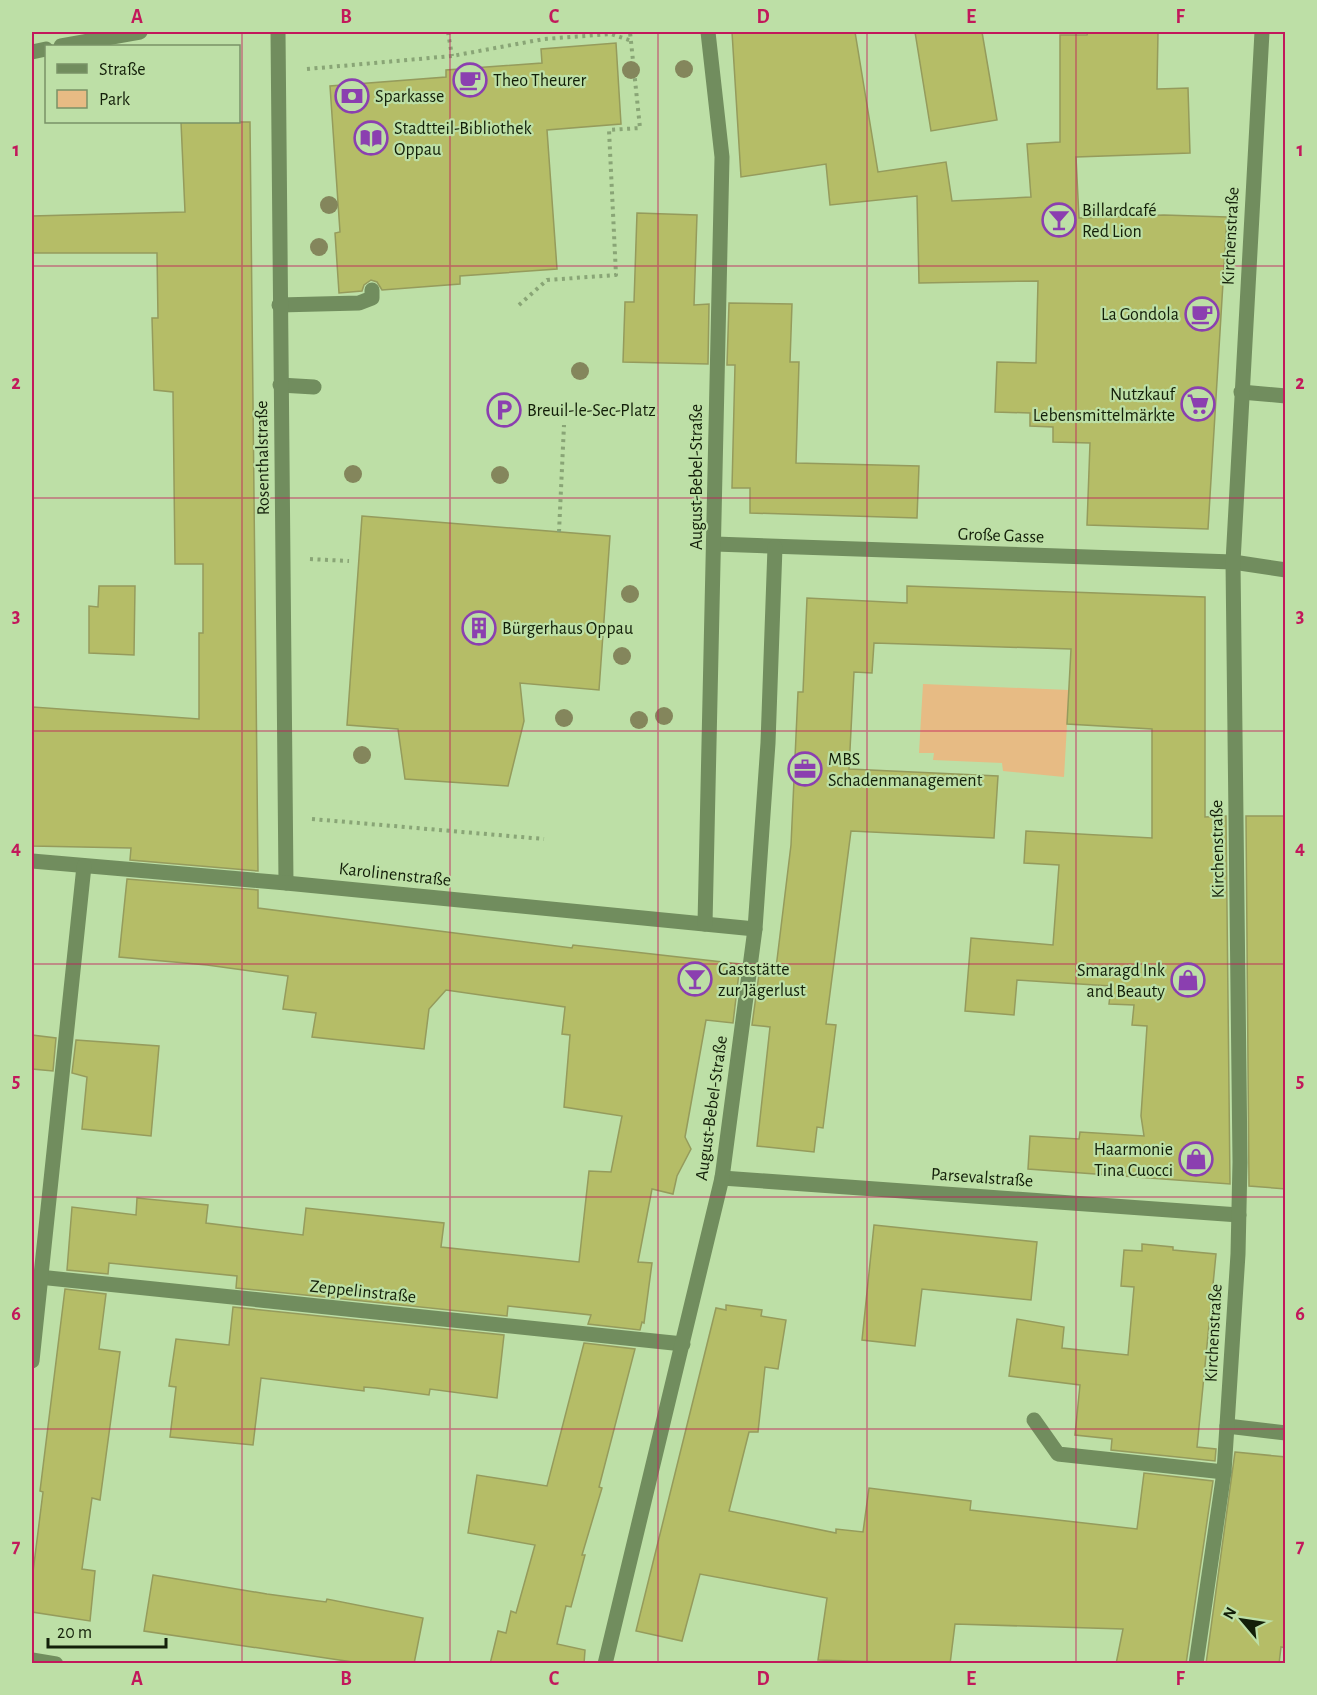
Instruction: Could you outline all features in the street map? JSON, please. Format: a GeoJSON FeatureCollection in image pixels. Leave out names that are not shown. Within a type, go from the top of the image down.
{"type":"FeatureCollection","features":[{"type":"Feature","properties":{"kind":"street"},"geometry":{"type":"LineString","coordinates":[[67,45],[140,32]]}},
{"type":"Feature","properties":{"kind":"street","name":"Rosenthalstraße"},"geometry":{"type":"LineString","coordinates":[[278,32],[286,883]]}},
{"type":"Feature","properties":{"kind":"street","name":"August-Bebel-Straße"},"geometry":{"type":"LineString","coordinates":[[705,924],[722,158],[708,32]]}},
{"type":"Feature","properties":{"kind":"street","name":"Kirchenstraße"},"geometry":{"type":"LineString","coordinates":[[1196,1664],[1224,1472],[1239,1215],[1233,562],[1262,32]]}},
{"type":"Feature","properties":{"kind":"street"},"geometry":{"type":"LineString","coordinates":[[279,305],[359,303],[372,298],[372,290]]}},
{"type":"Feature","properties":{"kind":"street"},"geometry":{"type":"LineString","coordinates":[[280,385],[314,387]]}},
{"type":"Feature","properties":{"kind":"street"},"geometry":{"type":"LineString","coordinates":[[1241,392],[1286,396]]}},
{"type":"Feature","properties":{"kind":"street","name":"Große Gasse"},"geometry":{"type":"LineString","coordinates":[[715,544],[1233,562],[1286,570]]}},
{"type":"Feature","properties":{"kind":"street","name":"August-Bebel-Straße"},"geometry":{"type":"LineString","coordinates":[[605,1664],[722,1178],[755,930],[768,743],[775,547]]}},
{"type":"Feature","properties":{"kind":"street","name":"Karolinenstraße"},"geometry":{"type":"LineString","coordinates":[[32,861],[286,883],[755,930]]}},
{"type":"Feature","properties":{"kind":"street"},"geometry":{"type":"LineString","coordinates":[[32,1361],[39,1277],[84,866]]}},
{"type":"Feature","properties":{"kind":"street","name":"Parsevalstraße"},"geometry":{"type":"LineString","coordinates":[[722,1178],[1239,1215]]}},
{"type":"Feature","properties":{"kind":"street","name":"Zeppelinstraße"},"geometry":{"type":"LineString","coordinates":[[39,1277],[683,1344]]}},
{"type":"Feature","properties":{"kind":"street"},"geometry":{"type":"LineString","coordinates":[[1034,1420],[1058,1454],[1224,1472]]}},
{"type":"Feature","properties":{"kind":"street"},"geometry":{"type":"LineString","coordinates":[[1227,1426],[1286,1433]]}},
{"type":"Feature","properties":{"kind":"street"},"geometry":{"type":"LineString","coordinates":[[32,1659],[56,1664]]}},
{"type":"Feature","properties":{"kind":"path"},"geometry":{"type":"LineString","coordinates":[[447,32],[452,56]]}},
{"type":"Feature","properties":{"kind":"path"},"geometry":{"type":"LineString","coordinates":[[519,305],[547,280],[616,275],[609,130],[640,128],[630,32]]}},
{"type":"Feature","properties":{"kind":"path"},"geometry":{"type":"LineString","coordinates":[[279,71],[452,56],[544,39],[611,34],[632,41]]}},
{"type":"Feature","properties":{"kind":"path"},"geometry":{"type":"LineString","coordinates":[[559,532],[564,425]]}},
{"type":"Feature","properties":{"kind":"path"},"geometry":{"type":"LineString","coordinates":[[284,557],[349,561]]}},
{"type":"Feature","properties":{"kind":"path"},"geometry":{"type":"LineString","coordinates":[[285,817],[544,839]]}},
{"type":"Feature","properties":{"kind":"green space"},"geometry":{"type":"Polygon","coordinates":[[[923,684],[1069,690],[1064,777],[1003,771],[1002,763],[933,760],[934,753],[919,753],[923,684]]]}},
{"type":"Feature","properties":{"kind":"building"},"geometry":{"type":"Polygon","coordinates":[[[732,32],[855,32],[878,172],[946,162],[952,201],[1031,197],[1027,144],[1060,142],[1060,35],[1087,35],[1088,32],[1158,32],[1157,89],[1188,88],[1190,153],[1076,157],[1079,218],[1164,215],[1227,217],[1208,529],[1087,525],[1090,443],[1053,442],[1053,427],[1030,426],[1030,413],[995,412],[997,362],[1036,363],[1038,281],[919,283],[917,196],[830,205],[826,164],[741,177],[732,32]]]}},
{"type":"Feature","properties":{"kind":"building"},"geometry":{"type":"Polygon","coordinates":[[[915,32],[982,32],[997,120],[931,131],[915,32]]]}},
{"type":"Feature","properties":{"kind":"building"},"geometry":{"type":"Polygon","coordinates":[[[616,43],[621,124],[547,130],[557,269],[460,276],[460,284],[382,290],[377,282],[371,280],[364,285],[362,291],[339,293],[335,233],[340,232],[330,86],[446,77],[446,70],[542,63],[541,49],[616,43]]]}},
{"type":"Feature","properties":{"kind":"building"},"geometry":{"type":"Polygon","coordinates":[[[250,122],[258,871],[130,860],[131,848],[32,846],[33,707],[199,719],[199,633],[203,633],[203,564],[175,564],[173,392],[154,390],[152,318],[158,318],[157,253],[32,253],[32,216],[185,212],[181,123],[250,122]]]}},
{"type":"Feature","properties":{"kind":"building"},"geometry":{"type":"Polygon","coordinates":[[[637,213],[697,215],[694,305],[709,304],[708,364],[623,362],[625,302],[634,302],[637,213]]]}},
{"type":"Feature","properties":{"kind":"building"},"geometry":{"type":"Polygon","coordinates":[[[729,303],[792,304],[790,362],[799,362],[796,463],[919,466],[917,518],[750,513],[750,488],[732,488],[735,365],[727,365],[729,303]]]}},
{"type":"Feature","properties":{"kind":"building","name":"Bürgerhaus Oppau"},"geometry":{"type":"Polygon","coordinates":[[[362,516],[610,536],[599,690],[520,683],[524,721],[508,786],[405,779],[398,729],[347,725],[362,516]]]}},
{"type":"Feature","properties":{"kind":"building"},"geometry":{"type":"Polygon","coordinates":[[[99,586],[135,586],[134,655],[89,653],[89,606],[98,607],[99,586]]]}},
{"type":"Feature","properties":{"kind":"building"},"geometry":{"type":"Polygon","coordinates":[[[907,586],[1205,597],[1205,817],[1226,816],[1230,1184],[1028,1169],[1030,1136],[1079,1139],[1080,1132],[1144,1136],[1141,1116],[1147,1026],[1132,1025],[1134,1005],[1109,1004],[1111,986],[1017,980],[1014,1015],[965,1011],[971,938],[1053,945],[1059,865],[1024,863],[1026,831],[1152,838],[1152,729],[1067,724],[1071,649],[874,643],[872,673],[854,672],[849,769],[998,776],[994,838],[851,831],[826,1024],[836,1025],[823,1128],[817,1127],[814,1152],[757,1146],[770,1027],[752,1025],[760,967],[776,968],[791,845],[798,692],[803,692],[807,598],[907,603],[907,586]]]}},
{"type":"Feature","properties":{"kind":"building"},"geometry":{"type":"Polygon","coordinates":[[[1246,816],[1286,816],[1286,1189],[1249,1186],[1246,816]]]}},
{"type":"Feature","properties":{"kind":"building"},"geometry":{"type":"Polygon","coordinates":[[[127,879],[258,890],[258,908],[572,948],[573,945],[740,964],[733,1023],[706,1020],[685,1137],[691,1149],[677,1176],[673,1194],[652,1189],[638,1262],[652,1263],[644,1323],[642,1322],[640,1330],[588,1324],[591,1315],[508,1306],[507,1316],[236,1288],[237,1276],[109,1263],[108,1274],[67,1270],[72,1207],[136,1215],[137,1198],[208,1205],[206,1223],[303,1235],[306,1208],[444,1223],[441,1247],[579,1262],[589,1171],[611,1172],[622,1116],[564,1107],[570,1035],[562,1034],[565,1007],[446,990],[429,1009],[424,1049],[312,1037],[316,1013],[283,1009],[288,976],[207,965],[119,957],[127,879]]]}},
{"type":"Feature","properties":{"kind":"building"},"geometry":{"type":"Polygon","coordinates":[[[32,1035],[56,1038],[53,1071],[32,1069],[32,1035]]]}},
{"type":"Feature","properties":{"kind":"building"},"geometry":{"type":"Polygon","coordinates":[[[76,1040],[159,1046],[151,1136],[82,1129],[87,1077],[72,1073],[76,1040]]]}},
{"type":"Feature","properties":{"kind":"building"},"geometry":{"type":"Polygon","coordinates":[[[874,1225],[1037,1242],[1031,1300],[922,1289],[915,1346],[862,1340],[874,1225]]]}},
{"type":"Feature","properties":{"kind":"building"},"geometry":{"type":"Polygon","coordinates":[[[1142,1244],[1216,1254],[1197,1447],[1216,1449],[1215,1461],[1111,1450],[1112,1439],[1075,1435],[1080,1385],[1009,1376],[1017,1319],[1064,1327],[1062,1348],[1128,1355],[1134,1287],[1121,1286],[1124,1250],[1142,1251],[1142,1244]]]}},
{"type":"Feature","properties":{"kind":"building"},"geometry":{"type":"Polygon","coordinates":[[[65,1289],[106,1294],[99,1349],[120,1352],[100,1500],[92,1498],[82,1569],[95,1571],[90,1621],[32,1612],[32,1580],[43,1492],[40,1491],[65,1289]]]}},
{"type":"Feature","properties":{"kind":"building"},"geometry":{"type":"Polygon","coordinates":[[[726,1305],[762,1310],[761,1316],[786,1320],[778,1369],[765,1367],[758,1432],[749,1432],[729,1511],[836,1533],[836,1529],[863,1532],[869,1488],[971,1501],[970,1510],[1137,1529],[1144,1473],[1213,1481],[1186,1664],[1116,1664],[1123,1629],[955,1624],[950,1664],[818,1660],[827,1598],[700,1574],[682,1641],[636,1631],[716,1308],[726,1310],[726,1305]]]}},
{"type":"Feature","properties":{"kind":"building"},"geometry":{"type":"Polygon","coordinates":[[[233,1307],[504,1335],[497,1398],[430,1389],[429,1395],[364,1387],[364,1391],[261,1378],[253,1445],[170,1437],[176,1387],[169,1386],[176,1339],[229,1345],[233,1307]]]}},
{"type":"Feature","properties":{"kind":"building"},"geometry":{"type":"Polygon","coordinates":[[[584,1343],[635,1349],[599,1487],[602,1488],[582,1555],[585,1555],[571,1607],[566,1606],[557,1644],[585,1650],[584,1664],[490,1664],[498,1631],[506,1633],[511,1611],[516,1613],[535,1545],[468,1533],[477,1475],[547,1486],[584,1343]]]}},
{"type":"Feature","properties":{"kind":"building"},"geometry":{"type":"Polygon","coordinates":[[[1235,1452],[1286,1457],[1286,1648],[1281,1647],[1279,1664],[1206,1664],[1235,1452]]]}},
{"type":"Feature","properties":{"kind":"building"},"geometry":{"type":"Polygon","coordinates":[[[153,1575],[267,1594],[326,1602],[327,1599],[423,1618],[414,1664],[366,1664],[144,1631],[153,1575]]]}},
{"type":"Feature","properties":{"kind":"place","name":"Theo Theurer"},"geometry":{"type":"Point","coordinates":[470,80]}},
{"type":"Feature","properties":{"kind":"place","name":"Sparkasse"},"geometry":{"type":"Point","coordinates":[352,96]}},
{"type":"Feature","properties":{"kind":"place","name":"Stadtteil-Bibliothek Oppau"},"geometry":{"type":"Point","coordinates":[371,138]}},
{"type":"Feature","properties":{"kind":"place","name":"Billardcafé Red Lion"},"geometry":{"type":"Point","coordinates":[1059,220]}},
{"type":"Feature","properties":{"kind":"place","name":"La Gondola"},"geometry":{"type":"Point","coordinates":[1202,314]}},
{"type":"Feature","properties":{"kind":"place","name":"Nutzkauf Lebensmittelmärkte"},"geometry":{"type":"Point","coordinates":[1198,404]}},
{"type":"Feature","properties":{"kind":"place","name":"Breuil-le-Sec-Platz"},"geometry":{"type":"Point","coordinates":[504,410]}},
{"type":"Feature","properties":{"kind":"place","name":"Bürgerhaus Oppau"},"geometry":{"type":"Point","coordinates":[479,628]}},
{"type":"Feature","properties":{"kind":"place","name":"MBS Schadenmanagement"},"geometry":{"type":"Point","coordinates":[805,769]}},
{"type":"Feature","properties":{"kind":"place","name":"Gaststätte zur Jägerlust"},"geometry":{"type":"Point","coordinates":[695,979]}},
{"type":"Feature","properties":{"kind":"place","name":"Smaragd Ink and Beauty"},"geometry":{"type":"Point","coordinates":[1188,980]}},
{"type":"Feature","properties":{"kind":"place","name":"Haarmonie Tina Cuocci"},"geometry":{"type":"Point","coordinates":[1196,1159]}}]}
